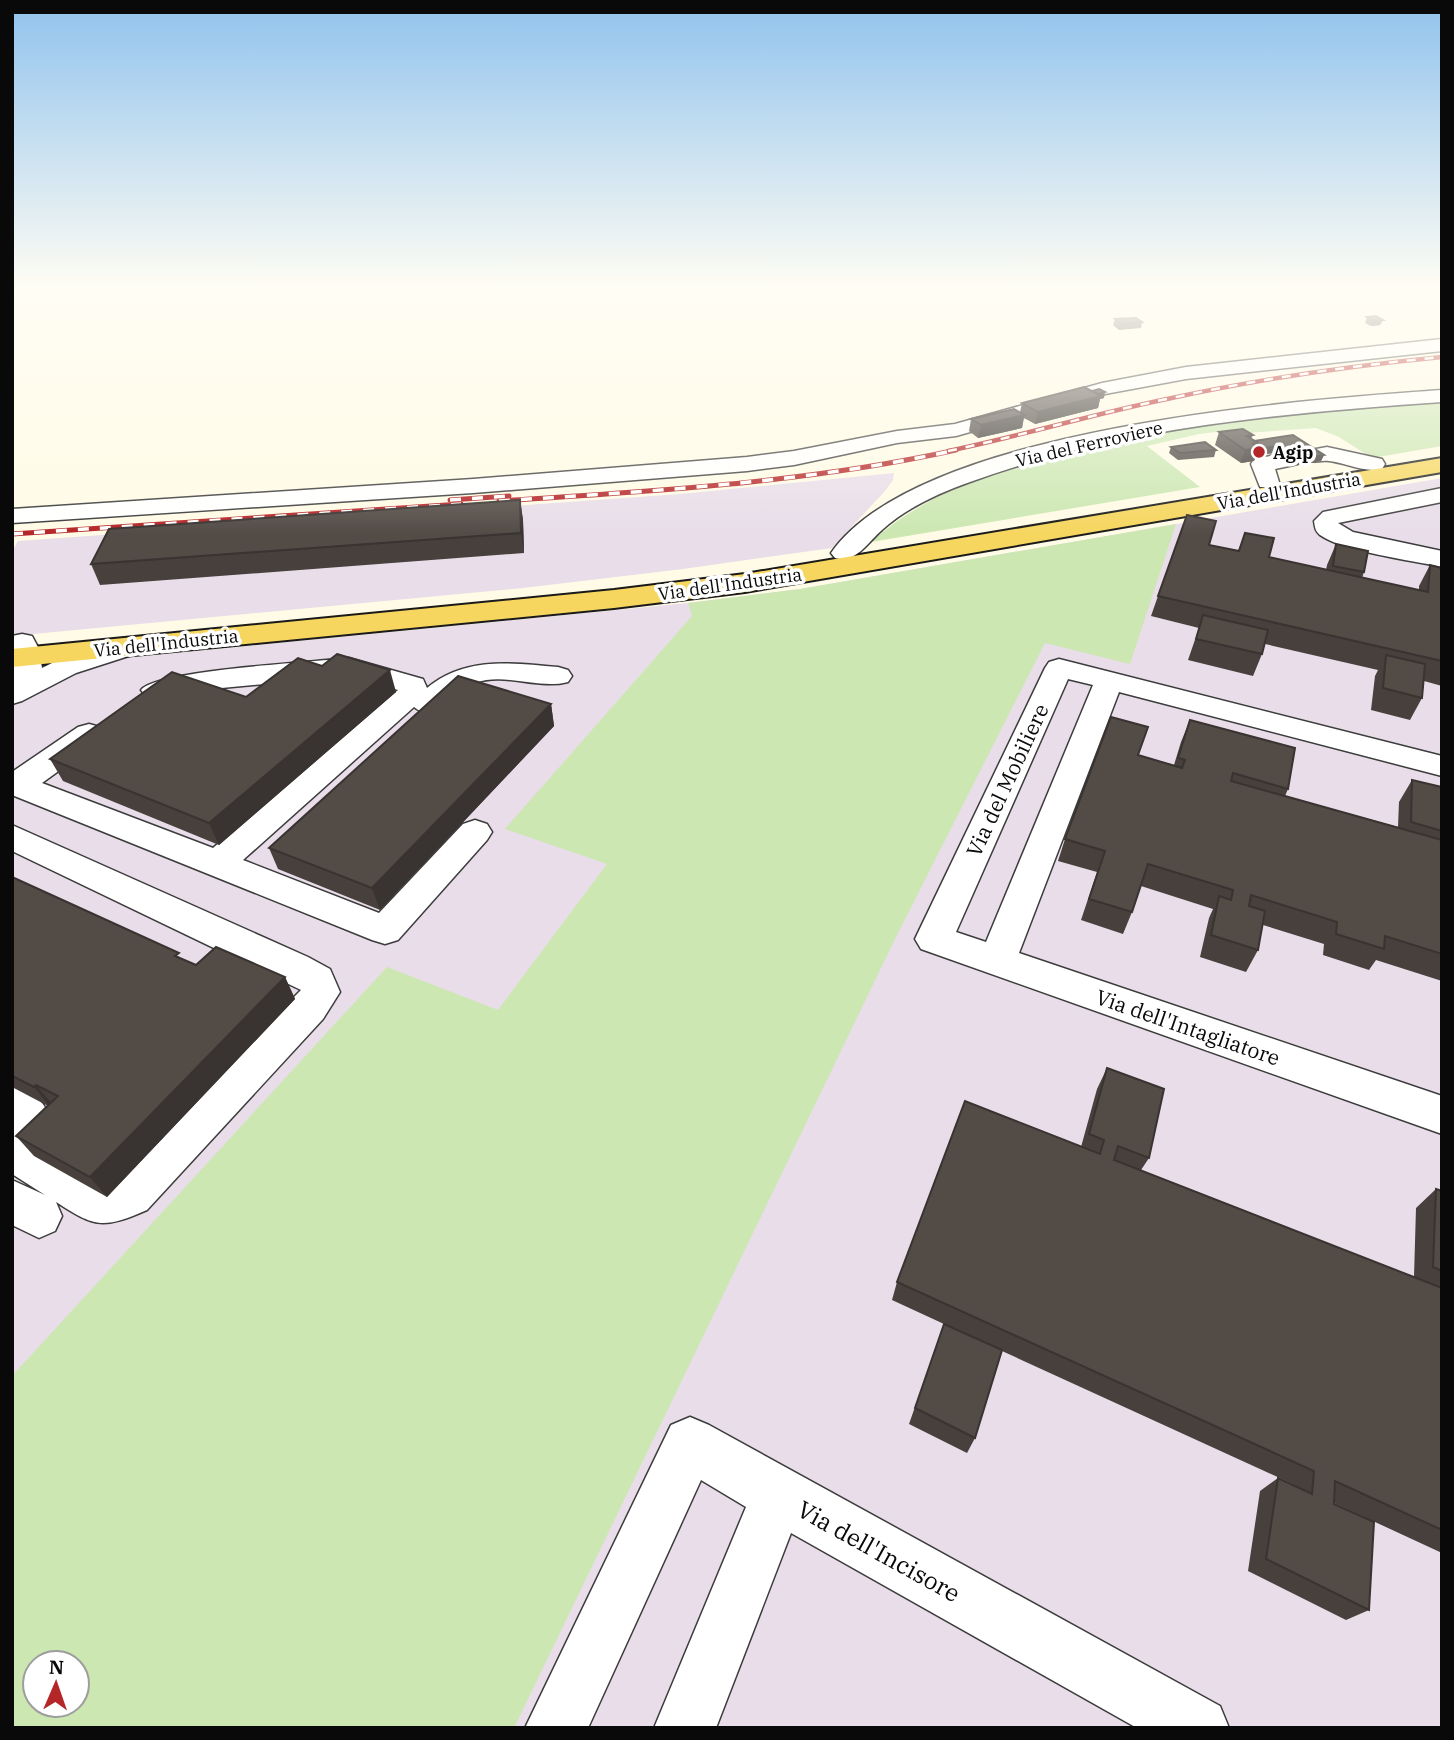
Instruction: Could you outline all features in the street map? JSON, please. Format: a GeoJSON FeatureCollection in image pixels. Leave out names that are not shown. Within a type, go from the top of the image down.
{"type":"FeatureCollection","features":[{"type":"Feature","properties":{"kind":"main road","name":"Via dell'Industria"},"geometry":{"type":"LineString","coordinates":[[17,650],[616,585],[844,553],[1442,452]]}},
{"type":"Feature","properties":{"kind":"main road","name":"Via dell'Industria"},"geometry":{"type":"LineString","coordinates":[[17,650],[128,647],[614,599],[745,583],[1442,465]]}},
{"type":"Feature","properties":{"kind":"street"},"geometry":{"type":"LineString","coordinates":[[12,516],[501,484],[747,464],[794,458],[897,437],[956,430],[1102,388],[1193,372]]}},
{"type":"Feature","properties":{"kind":"street","name":"Via del Ferroviere"},"geometry":{"type":"LineString","coordinates":[[844,553],[882,517],[914,499],[953,481],[1037,454],[1148,428],[1208,419],[1333,404],[1442,396]]}},
{"type":"Feature","properties":{"kind":"street"},"geometry":{"type":"LineString","coordinates":[[1313,456],[1327,454],[1374,464]]}},
{"type":"Feature","properties":{"kind":"street"},"geometry":{"type":"LineString","coordinates":[[1268,482],[1262,464],[1286,460]]}},
{"type":"Feature","properties":{"kind":"street"},"geometry":{"type":"LineString","coordinates":[[1442,495],[1331,517],[1326,521],[1326,528],[1345,538],[1442,559]]}},
{"type":"Feature","properties":{"kind":"street"},"geometry":{"type":"LineString","coordinates":[[12,694],[66,667],[128,647]]}},
{"type":"Feature","properties":{"kind":"street"},"geometry":{"type":"LineString","coordinates":[[12,694],[29,669],[17,650]]}},
{"type":"Feature","properties":{"kind":"street"},"geometry":{"type":"LineString","coordinates":[[15,784],[151,691],[176,684],[325,667],[349,667],[413,685],[412,694],[229,869]]}},
{"type":"Feature","properties":{"kind":"street","name":"Via del Mobiliere"},"geometry":{"type":"LineString","coordinates":[[934,939],[1059,668],[1442,766]]}},
{"type":"Feature","properties":{"kind":"street"},"geometry":{"type":"LineString","coordinates":[[229,869],[457,680],[496,671],[558,676]]}},
{"type":"Feature","properties":{"kind":"street"},"geometry":{"type":"LineString","coordinates":[[997,961],[1110,680]]}},
{"type":"Feature","properties":{"kind":"street"},"geometry":{"type":"LineString","coordinates":[[15,784],[385,930],[475,832]]}},
{"type":"Feature","properties":{"kind":"street"},"geometry":{"type":"LineString","coordinates":[[12,837],[295,968],[316,980],[321,992],[309,1008],[131,1195],[112,1203],[95,1202],[20,1155],[28,1132],[28,1116],[12,1103]]}},
{"type":"Feature","properties":{"kind":"street","name":"Via dell'Intagliatore"},"geometry":{"type":"LineString","coordinates":[[934,939],[1442,1115]]}},
{"type":"Feature","properties":{"kind":"street"},"geometry":{"type":"LineString","coordinates":[[556,1728],[690,1444],[778,1495]]}},
{"type":"Feature","properties":{"kind":"street","name":"Via dell'Incisore"},"geometry":{"type":"LineString","coordinates":[[685,1728],[778,1495],[1198,1728]]}},
{"type":"Feature","properties":{"kind":"shaded area"},"geometry":{"type":"Polygon","coordinates":[[[894,473],[893,480],[885,491],[832,548],[523,588],[12,636],[12,551],[18,541],[680,494],[894,473]]]}},
{"type":"Feature","properties":{"kind":"shaded area"},"geometry":{"type":"Polygon","coordinates":[[[1442,478],[1442,1728],[12,1728],[12,669],[688,603],[800,589],[1442,478]]]}},
{"type":"Feature","properties":{"kind":"green space"},"geometry":{"type":"Polygon","coordinates":[[[1442,399],[1442,446],[1372,458],[1339,437],[1316,428],[1247,433],[1232,430],[1199,434],[1147,446],[1200,487],[871,542],[922,505],[950,491],[1008,469],[1068,452],[1184,428],[1312,411],[1442,399]]]}},
{"type":"Feature","properties":{"kind":"green space"},"geometry":{"type":"Polygon","coordinates":[[[1176,524],[1130,664],[1045,643],[896,937],[514,1728],[12,1728],[12,1376],[387,967],[498,1010],[607,864],[505,829],[692,616],[688,603],[800,589],[1176,524]]]}},
{"type":"Feature","properties":{"kind":"building"},"geometry":{"type":"Polygon","coordinates":[[[1084,387],[1101,396],[1038,412],[1022,403],[1084,387]]]}},
{"type":"Feature","properties":{"kind":"building"},"geometry":{"type":"Polygon","coordinates":[[[1099,389],[1105,392],[1098,394],[1092,391],[1099,389]]]}},
{"type":"Feature","properties":{"kind":"building"},"geometry":{"type":"Polygon","coordinates":[[[1014,409],[1024,415],[981,425],[971,419],[1014,409]]]}},
{"type":"Feature","properties":{"kind":"building"},"geometry":{"type":"Polygon","coordinates":[[[1243,429],[1253,435],[1247,436],[1258,443],[1253,444],[1259,448],[1245,450],[1219,432],[1243,429]]]}},
{"type":"Feature","properties":{"kind":"building"},"geometry":{"type":"Polygon","coordinates":[[[1293,435],[1324,455],[1296,459],[1277,446],[1259,449],[1256,446],[1258,443],[1254,441],[1293,435]]]}},
{"type":"Feature","properties":{"kind":"building"},"geometry":{"type":"Polygon","coordinates":[[[1205,442],[1216,450],[1180,453],[1171,447],[1205,442]]]}},
{"type":"Feature","properties":{"kind":"building"},"geometry":{"type":"Polygon","coordinates":[[[520,500],[521,533],[91,564],[109,529],[520,500]]]}},
{"type":"Feature","properties":{"kind":"building"},"geometry":{"type":"Polygon","coordinates":[[[1187,515],[1216,521],[1209,545],[1239,551],[1245,533],[1274,538],[1269,557],[1428,592],[1430,565],[1442,568],[1442,661],[1158,596],[1187,515]]]}},
{"type":"Feature","properties":{"kind":"building"},"geometry":{"type":"Polygon","coordinates":[[[1336,544],[1368,551],[1364,572],[1333,566],[1336,544]]]}},
{"type":"Feature","properties":{"kind":"building"},"geometry":{"type":"Polygon","coordinates":[[[1203,615],[1268,630],[1262,654],[1196,639],[1203,615]]]}},
{"type":"Feature","properties":{"kind":"building"},"geometry":{"type":"Polygon","coordinates":[[[337,654],[390,670],[209,823],[50,759],[172,672],[246,697],[298,658],[322,666],[337,654]]]}},
{"type":"Feature","properties":{"kind":"building"},"geometry":{"type":"Polygon","coordinates":[[[1386,655],[1425,664],[1422,698],[1383,688],[1386,655]]]}},
{"type":"Feature","properties":{"kind":"building"},"geometry":{"type":"Polygon","coordinates":[[[458,676],[551,704],[372,888],[269,848],[458,676]]]}},
{"type":"Feature","properties":{"kind":"building"},"geometry":{"type":"Polygon","coordinates":[[[1111,717],[1148,727],[1138,755],[1182,768],[1185,760],[1178,758],[1190,720],[1295,748],[1288,789],[1233,773],[1231,781],[1442,840],[1442,954],[1385,936],[1384,949],[1336,934],[1337,922],[1251,895],[1249,906],[1265,911],[1258,950],[1211,935],[1219,896],[1231,900],[1233,890],[1148,864],[1132,912],[1089,899],[1105,851],[1065,839],[1111,717]]]}},
{"type":"Feature","properties":{"kind":"building"},"geometry":{"type":"Polygon","coordinates":[[[1412,780],[1442,787],[1442,831],[1411,822],[1412,780]]]}},
{"type":"Feature","properties":{"kind":"building"},"geometry":{"type":"Polygon","coordinates":[[[12,877],[179,953],[175,956],[196,965],[216,947],[285,977],[90,1177],[16,1136],[58,1096],[12,1076],[12,877]]]}},
{"type":"Feature","properties":{"kind":"building"},"geometry":{"type":"Polygon","coordinates":[[[1107,1068],[1164,1089],[1149,1158],[1118,1146],[1114,1160],[1442,1288],[1442,1530],[1335,1481],[1334,1504],[1374,1522],[1369,1610],[1266,1559],[1278,1478],[1312,1494],[1314,1471],[897,1282],[965,1101],[1100,1154],[1104,1140],[1089,1134],[1107,1068]]]}},
{"type":"Feature","properties":{"kind":"building"},"geometry":{"type":"Polygon","coordinates":[[[1436,1189],[1442,1191],[1442,1271],[1433,1267],[1436,1189]]]}},
{"type":"Feature","properties":{"kind":"building"},"geometry":{"type":"Polygon","coordinates":[[[944,1324],[1002,1350],[975,1438],[915,1408],[944,1324]]]}},
{"type":"Feature","properties":{"kind":"railway"},"geometry":{"type":"LineString","coordinates":[[948,451],[1139,405],[1235,385],[1316,372]]}},
{"type":"Feature","properties":{"kind":"railway"},"geometry":{"type":"LineString","coordinates":[[499,501],[786,478],[956,450]]}},
{"type":"Feature","properties":{"kind":"railway"},"geometry":{"type":"LineString","coordinates":[[450,500],[509,496]]}},
{"type":"Feature","properties":{"kind":"railway"},"geometry":{"type":"LineString","coordinates":[[12,534],[461,504]]}},
{"type":"Feature","properties":{"kind":"place","name":"Agip"},"geometry":{"type":"Point","coordinates":[1259,452]}}]}
